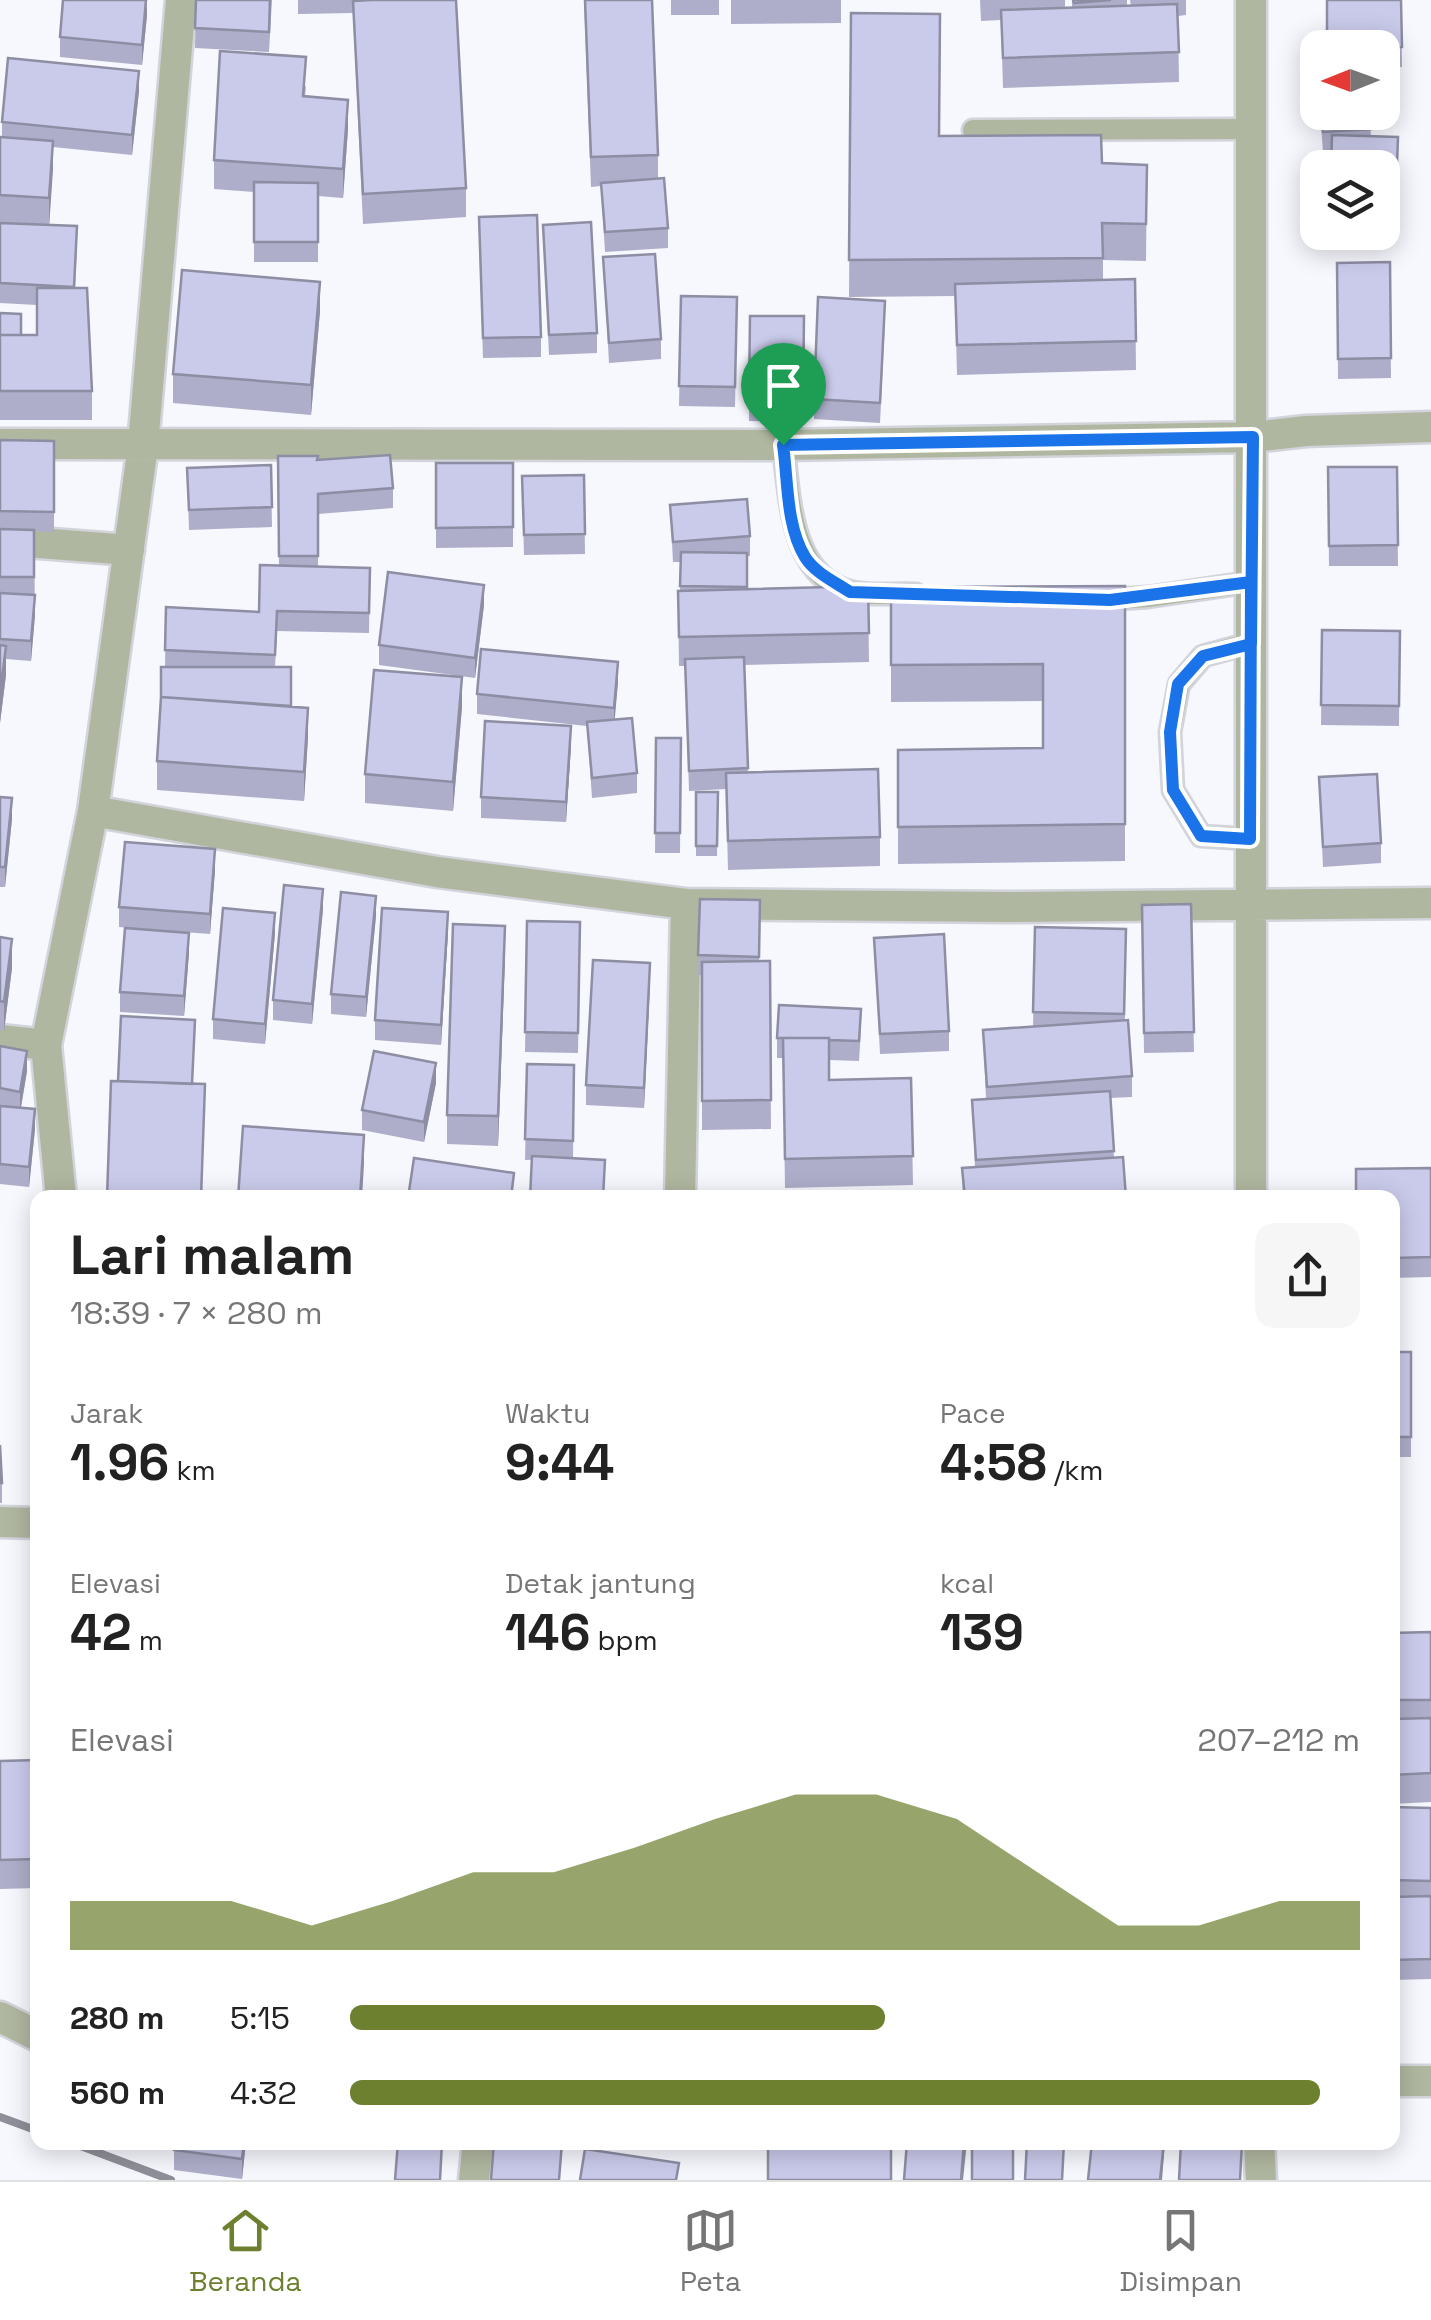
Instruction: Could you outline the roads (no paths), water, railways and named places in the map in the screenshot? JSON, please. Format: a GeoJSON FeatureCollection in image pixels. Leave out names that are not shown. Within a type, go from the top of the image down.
{"type":"FeatureCollection","features":[{"type":"Feature","properties":{"kind":"street"},"geometry":{"type":"LineString","coordinates":[[60,1190],[46,1045],[93,811],[144,446],[181,0]]}},
{"type":"Feature","properties":{"kind":"street"},"geometry":{"type":"LineString","coordinates":[[1250,1190],[1251,0]]}},
{"type":"Feature","properties":{"kind":"street"},"geometry":{"type":"LineString","coordinates":[[0,444],[783,445],[1253,437],[1318,430],[1431,427]]}},
{"type":"Feature","properties":{"kind":"street"},"geometry":{"type":"LineString","coordinates":[[0,540],[130,550]]}},
{"type":"Feature","properties":{"kind":"street"},"geometry":{"type":"LineString","coordinates":[[93,811],[437,872],[686,904],[1431,903]]}},
{"type":"Feature","properties":{"kind":"street"},"geometry":{"type":"LineString","coordinates":[[680,1190],[686,904]]}},
{"type":"Feature","properties":{"kind":"street"},"geometry":{"type":"LineString","coordinates":[[0,1040],[46,1045]]}},
{"type":"Feature","properties":{"kind":"street"},"geometry":{"type":"LineString","coordinates":[[0,1522],[30,1523]]}},
{"type":"Feature","properties":{"kind":"street"},"geometry":{"type":"LineString","coordinates":[[0,2017],[30,2032]]}},
{"type":"Feature","properties":{"kind":"street"},"geometry":{"type":"LineString","coordinates":[[1400,2082],[1431,2081]]}},
{"type":"Feature","properties":{"kind":"street"},"geometry":{"type":"LineString","coordinates":[[474,2180],[477,2150]]}},
{"type":"Feature","properties":{"kind":"street"},"geometry":{"type":"LineString","coordinates":[[1259,2150],[1261,2180]]}},
{"type":"Feature","properties":{"kind":"lane"},"geometry":{"type":"LineString","coordinates":[[973,130],[1251,129]]}},
{"type":"Feature","properties":{"kind":"lane"},"geometry":{"type":"LineString","coordinates":[[783,445],[795,531],[806,559],[850,592],[930,594]]}},
{"type":"Feature","properties":{"kind":"lane"},"geometry":{"type":"LineString","coordinates":[[1070,599],[1148,597],[1251,582]]}},
{"type":"Feature","properties":{"kind":"lane"},"geometry":{"type":"LineString","coordinates":[[1250,839],[1201,836],[1173,790],[1170,732],[1178,684],[1203,656],[1251,644]]}},
{"type":"Feature","properties":{"kind":"railway"},"geometry":{"type":"LineString","coordinates":[[0,2117],[30,2128]]}},
{"type":"Feature","properties":{"kind":"railway"},"geometry":{"type":"LineString","coordinates":[[91,2150],[171,2180]]}}]}
